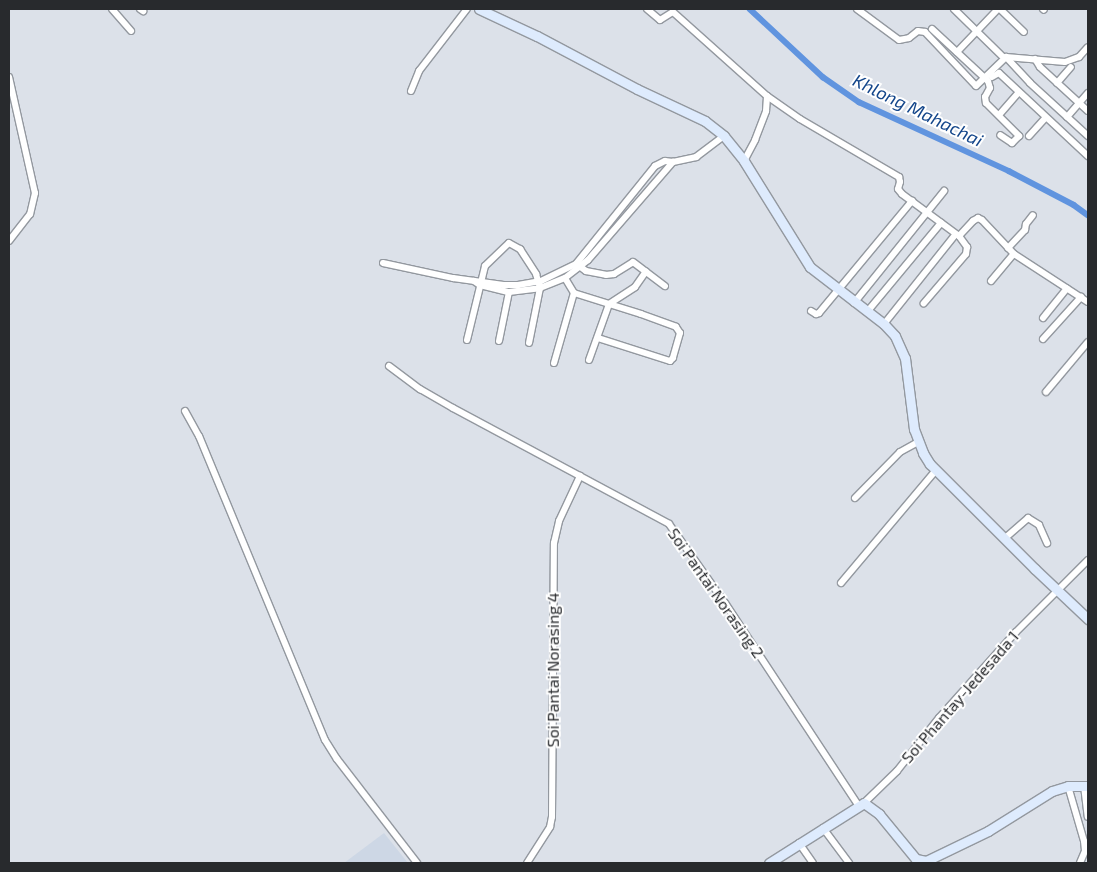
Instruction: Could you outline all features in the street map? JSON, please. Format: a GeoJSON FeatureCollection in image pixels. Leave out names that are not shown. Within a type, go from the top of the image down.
{"type":"FeatureCollection","features":[{"type":"Feature","properties":{"kind":"street"},"geometry":{"type":"LineString","coordinates":[[112,9],[131,31]]}},
{"type":"Feature","properties":{"kind":"street"},"geometry":{"type":"LineString","coordinates":[[411,91],[419,71],[467,9]]}},
{"type":"Feature","properties":{"kind":"street"},"geometry":{"type":"LineString","coordinates":[[479,9],[537,36],[637,89],[705,122],[724,136],[744,161],[805,260],[816,273],[836,290],[884,324],[896,336],[905,358],[914,429],[918,442],[936,470],[1056,590],[1088,619]]}},
{"type":"Feature","properties":{"kind":"street"},"geometry":{"type":"LineString","coordinates":[[647,9],[660,20],[673,12],[767,96],[800,119],[899,177],[898,188],[957,236],[967,247],[966,254],[924,303]]}},
{"type":"Feature","properties":{"kind":"street"},"geometry":{"type":"LineString","coordinates":[[857,9],[899,40],[909,38],[918,31],[925,32],[974,84],[979,85],[998,72],[1088,156]]}},
{"type":"Feature","properties":{"kind":"street"},"geometry":{"type":"LineString","coordinates":[[954,9],[1088,136]]}},
{"type":"Feature","properties":{"kind":"street"},"geometry":{"type":"LineString","coordinates":[[957,52],[976,30],[999,9],[1024,32]]}},
{"type":"Feature","properties":{"kind":"street"},"geometry":{"type":"LineString","coordinates":[[932,29],[987,80],[990,88],[985,100],[1019,136],[1012,143],[1000,135]]}},
{"type":"Feature","properties":{"kind":"street"},"geometry":{"type":"LineString","coordinates":[[1004,56],[1070,61],[1079,58],[1088,47]]}},
{"type":"Feature","properties":{"kind":"street"},"geometry":{"type":"LineString","coordinates":[[987,80],[1004,56]]}},
{"type":"Feature","properties":{"kind":"street"},"geometry":{"type":"LineString","coordinates":[[1035,59],[1040,67],[1088,111]]}},
{"type":"Feature","properties":{"kind":"street"},"geometry":{"type":"LineString","coordinates":[[1057,83],[1071,67]]}},
{"type":"Feature","properties":{"kind":"street"},"geometry":{"type":"LineString","coordinates":[[9,77],[35,193],[30,214],[9,241]]}},
{"type":"Feature","properties":{"kind":"street"},"geometry":{"type":"LineString","coordinates":[[999,115],[1030,83]]}},
{"type":"Feature","properties":{"kind":"street"},"geometry":{"type":"LineString","coordinates":[[1067,117],[1088,93]]}},
{"type":"Feature","properties":{"kind":"street"},"geometry":{"type":"LineString","coordinates":[[744,161],[763,118],[767,96]]}},
{"type":"Feature","properties":{"kind":"street"},"geometry":{"type":"LineString","coordinates":[[1029,136],[1046,117]]}},
{"type":"Feature","properties":{"kind":"street"},"geometry":{"type":"LineString","coordinates":[[478,282],[509,292],[565,278],[578,266],[655,166],[665,161],[672,162],[703,153],[724,136]]}},
{"type":"Feature","properties":{"kind":"street"},"geometry":{"type":"LineString","coordinates":[[854,303],[944,191]]}},
{"type":"Feature","properties":{"kind":"street"},"geometry":{"type":"LineString","coordinates":[[811,311],[816,314],[819,313],[836,290],[912,201]]}},
{"type":"Feature","properties":{"kind":"street"},"geometry":{"type":"LineString","coordinates":[[1008,248],[1025,230],[1026,224],[1033,215]]}},
{"type":"Feature","properties":{"kind":"street"},"geometry":{"type":"LineString","coordinates":[[884,324],[957,236],[978,218],[1014,254],[1088,302]]}},
{"type":"Feature","properties":{"kind":"street"},"geometry":{"type":"LineString","coordinates":[[867,312],[941,223]]}},
{"type":"Feature","properties":{"kind":"street"},"geometry":{"type":"LineString","coordinates":[[467,340],[478,282],[485,266],[509,243],[520,249],[536,274],[539,285],[529,343]]}},
{"type":"Feature","properties":{"kind":"street"},"geometry":{"type":"LineString","coordinates":[[992,281],[1014,254]]}},
{"type":"Feature","properties":{"kind":"street"},"geometry":{"type":"LineString","coordinates":[[383,263],[478,282],[539,285],[578,266],[606,275],[632,262],[665,286]]}},
{"type":"Feature","properties":{"kind":"street"},"geometry":{"type":"LineString","coordinates":[[589,360],[609,304],[635,286],[646,272]]}},
{"type":"Feature","properties":{"kind":"street"},"geometry":{"type":"LineString","coordinates":[[565,278],[574,293],[676,327],[680,334],[674,358],[670,361],[598,338]]}},
{"type":"Feature","properties":{"kind":"street"},"geometry":{"type":"LineString","coordinates":[[1043,318],[1067,288]]}},
{"type":"Feature","properties":{"kind":"street"},"geometry":{"type":"LineString","coordinates":[[499,341],[509,292]]}},
{"type":"Feature","properties":{"kind":"street"},"geometry":{"type":"LineString","coordinates":[[554,363],[574,293]]}},
{"type":"Feature","properties":{"kind":"street"},"geometry":{"type":"LineString","coordinates":[[1043,339],[1080,297]]}},
{"type":"Feature","properties":{"kind":"street"},"geometry":{"type":"LineString","coordinates":[[1046,392],[1088,342]]}},
{"type":"Feature","properties":{"kind":"street","name":"Soi Pantai Norasing 2"},"geometry":{"type":"LineString","coordinates":[[389,366],[420,390],[662,519],[675,530],[861,804]]}},
{"type":"Feature","properties":{"kind":"street"},"geometry":{"type":"LineString","coordinates":[[185,412],[199,436],[326,740],[337,759],[417,863]]}},
{"type":"Feature","properties":{"kind":"street"},"geometry":{"type":"LineString","coordinates":[[855,498],[900,452],[918,442]]}},
{"type":"Feature","properties":{"kind":"street"},"geometry":{"type":"LineString","coordinates":[[841,583],[936,470]]}},
{"type":"Feature","properties":{"kind":"street","name":"Soi Pantai Norasing 4"},"geometry":{"type":"LineString","coordinates":[[527,863],[550,827],[552,817],[554,543],[561,516],[580,476]]}},
{"type":"Feature","properties":{"kind":"street"},"geometry":{"type":"LineString","coordinates":[[1004,539],[1028,518],[1039,525],[1047,543]]}},
{"type":"Feature","properties":{"kind":"street","name":"Soi Phantay-Jedesada 1"},"geometry":{"type":"LineString","coordinates":[[861,804],[892,778],[939,718],[1056,590],[1088,560]]}},
{"type":"Feature","properties":{"kind":"street"},"geometry":{"type":"LineString","coordinates":[[1068,786],[1084,841],[1085,851],[1080,863]]}},
{"type":"Feature","properties":{"kind":"street"},"geometry":{"type":"LineString","coordinates":[[769,863],[861,804],[879,814],[922,862],[988,831],[1046,794],[1068,786],[1086,786],[1088,817]]}},
{"type":"Feature","properties":{"kind":"street"},"geometry":{"type":"LineString","coordinates":[[822,828],[849,863]]}},
{"type":"Feature","properties":{"kind":"street"},"geometry":{"type":"LineString","coordinates":[[799,843],[813,863]]}},
{"type":"Feature","properties":{"kind":"shaded area"},"geometry":{"type":"Polygon","coordinates":[[[384,833],[408,863],[344,863],[384,833]]]}},
{"type":"Feature","properties":{"kind":"waterway","name":"Khlong Mahachai"},"geometry":{"type":"LineString","coordinates":[[750,9],[823,77],[859,102],[1009,171],[1074,205],[1088,215]]}}]}
